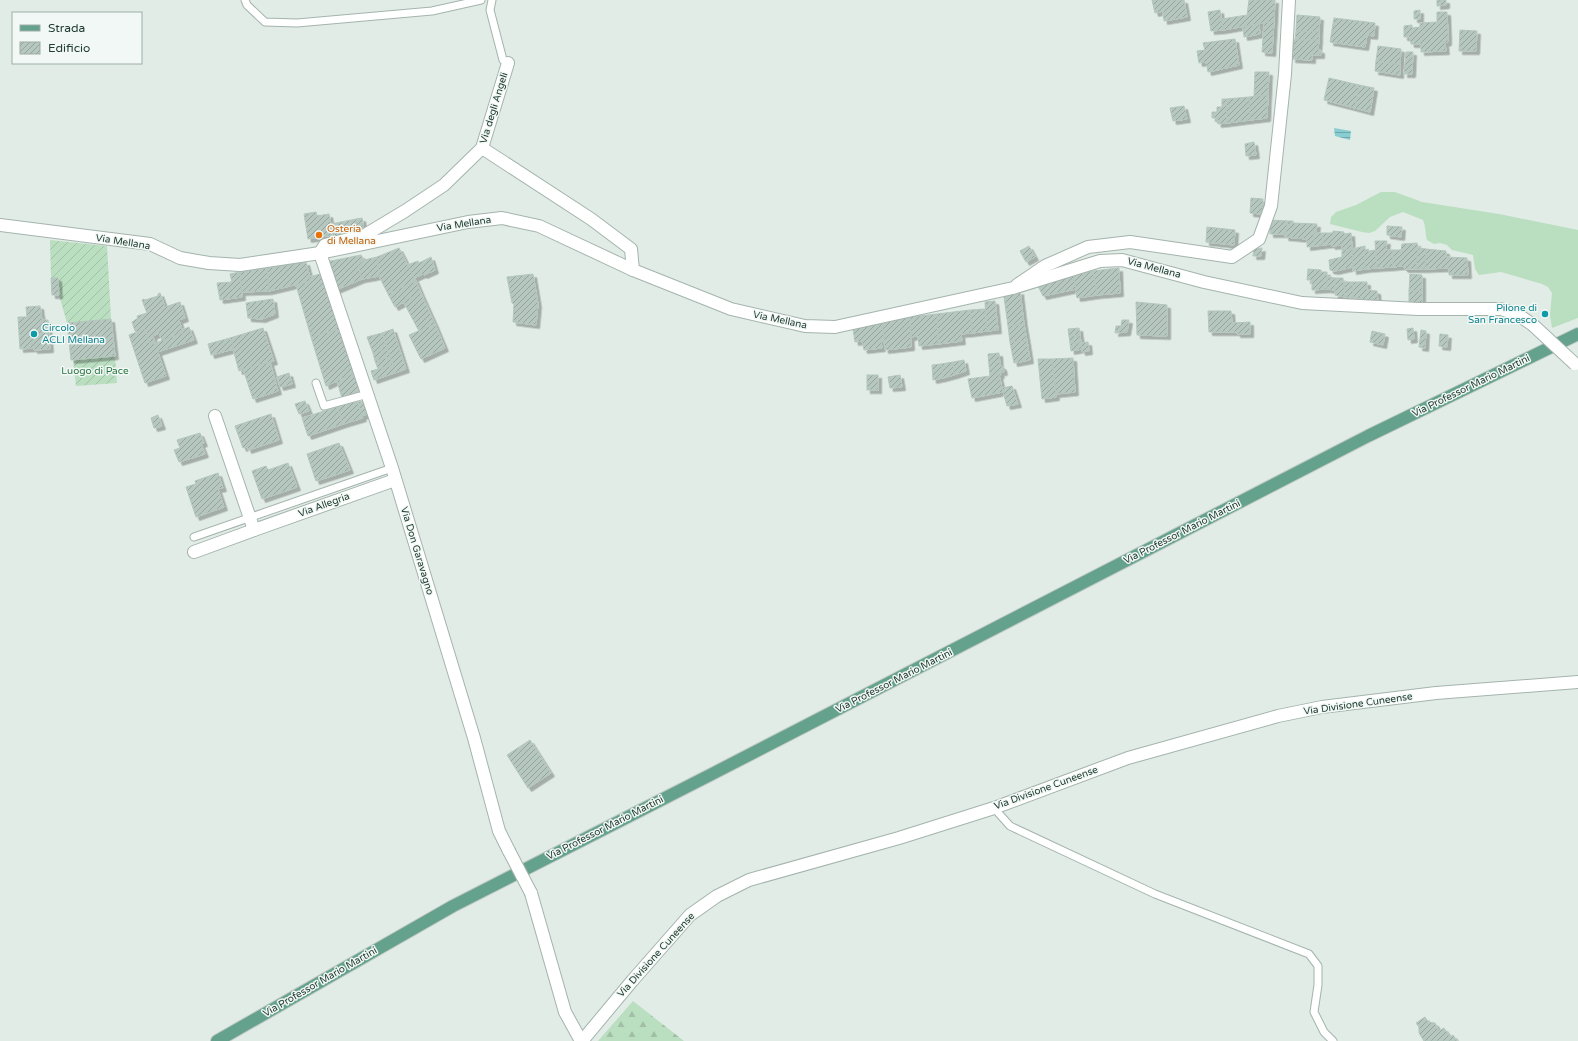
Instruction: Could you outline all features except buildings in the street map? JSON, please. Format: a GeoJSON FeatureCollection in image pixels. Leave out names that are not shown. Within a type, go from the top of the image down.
{"type":"FeatureCollection","features":[{"type":"Feature","properties":{"kind":"main road","name":"Via Professor Mario Martini"},"geometry":{"type":"LineString","coordinates":[[217,1041],[452,906],[706,778],[1368,436],[1578,334]]}},
{"type":"Feature","properties":{"kind":"street"},"geometry":{"type":"LineString","coordinates":[[1013,288],[1045,266],[1088,247],[1130,242],[1232,257],[1259,239],[1272,206],[1285,74],[1288,0]]}},
{"type":"Feature","properties":{"kind":"street","name":"Via degli Angeli"},"geometry":{"type":"LineString","coordinates":[[320,253],[325,245],[365,235],[405,211],[444,185],[482,148],[508,63]]}},
{"type":"Feature","properties":{"kind":"street"},"geometry":{"type":"LineString","coordinates":[[482,148],[591,219],[631,249],[633,270]]}},
{"type":"Feature","properties":{"kind":"street","name":"Via Mellana"},"geometry":{"type":"LineString","coordinates":[[0,225],[150,244],[180,258],[209,263],[240,265],[320,253],[468,222],[502,218],[539,226],[633,270],[731,309],[805,326],[835,327],[1013,288],[1100,261],[1122,260],[1204,282],[1302,303],[1418,309],[1501,309],[1517,314],[1533,325],[1576,365]]}},
{"type":"Feature","properties":{"kind":"street","name":"Via Don Garavagno"},"geometry":{"type":"LineString","coordinates":[[320,253],[392,468],[474,738],[499,831],[531,892]]}},
{"type":"Feature","properties":{"kind":"street"},"geometry":{"type":"LineString","coordinates":[[215,416],[248,518],[254,530]]}},
{"type":"Feature","properties":{"kind":"street","name":"Via Allegria"},"geometry":{"type":"LineString","coordinates":[[194,552],[395,480]]}},
{"type":"Feature","properties":{"kind":"street","name":"Via Divisione Cuneense"},"geometry":{"type":"LineString","coordinates":[[531,892],[565,1012],[582,1041],[632,980],[690,915],[717,896],[749,880],[899,838],[994,808],[1128,758],[1271,718],[1322,707],[1436,693],[1578,682]]}},
{"type":"Feature","properties":{"kind":"lane"},"geometry":{"type":"LineString","coordinates":[[245,0],[247,5],[264,22],[297,23],[432,11],[481,0]]}},
{"type":"Feature","properties":{"kind":"lane"},"geometry":{"type":"LineString","coordinates":[[492,0],[490,10],[503,60],[508,63]]}},
{"type":"Feature","properties":{"kind":"lane"},"geometry":{"type":"LineString","coordinates":[[316,383],[324,406],[368,394]]}},
{"type":"Feature","properties":{"kind":"lane"},"geometry":{"type":"LineString","coordinates":[[194,537],[392,468]]}},
{"type":"Feature","properties":{"kind":"lane"},"geometry":{"type":"LineString","coordinates":[[994,808],[1010,826],[1142,887],[1309,954],[1318,966],[1318,985],[1314,1012],[1324,1032],[1333,1041]]}},
{"type":"Feature","properties":{"kind":"green space"},"geometry":{"type":"Polygon","coordinates":[[[1381,192],[1395,192],[1422,202],[1499,214],[1578,230],[1578,318],[1552,328],[1550,315],[1552,293],[1548,287],[1501,272],[1479,275],[1475,269],[1473,255],[1452,250],[1447,245],[1440,243],[1434,244],[1427,240],[1423,220],[1403,212],[1390,217],[1375,231],[1369,233],[1330,224],[1331,217],[1336,212],[1356,205],[1381,192]]]}},
{"type":"Feature","properties":{"kind":"green space"},"geometry":{"type":"Polygon","coordinates":[[[50,240],[107,246],[111,319],[67,323],[59,295],[58,278],[51,278],[50,240]]]}},
{"type":"Feature","properties":{"kind":"green space","name":"Luogo di Pace"},"geometry":{"type":"Polygon","coordinates":[[[115,356],[117,383],[76,386],[73,359],[115,356]]]}},
{"type":"Feature","properties":{"kind":"green space"},"geometry":{"type":"Polygon","coordinates":[[[633,1001],[684,1041],[598,1041],[633,1001]]]}},
{"type":"Feature","properties":{"kind":"water"},"geometry":{"type":"Polygon","coordinates":[[[1334,128],[1351,131],[1350,140],[1335,136],[1334,128]]]}},
{"type":"Feature","properties":{"kind":"place","name":"Osteria di Mellana"},"geometry":{"type":"Point","coordinates":[319,235]}},
{"type":"Feature","properties":{"kind":"place","name":"Pilone di San Francesco"},"geometry":{"type":"Point","coordinates":[1545,314]}},
{"type":"Feature","properties":{"kind":"place","name":"Circolo ACLI Mellana"},"geometry":{"type":"Point","coordinates":[34,334]}}]}
